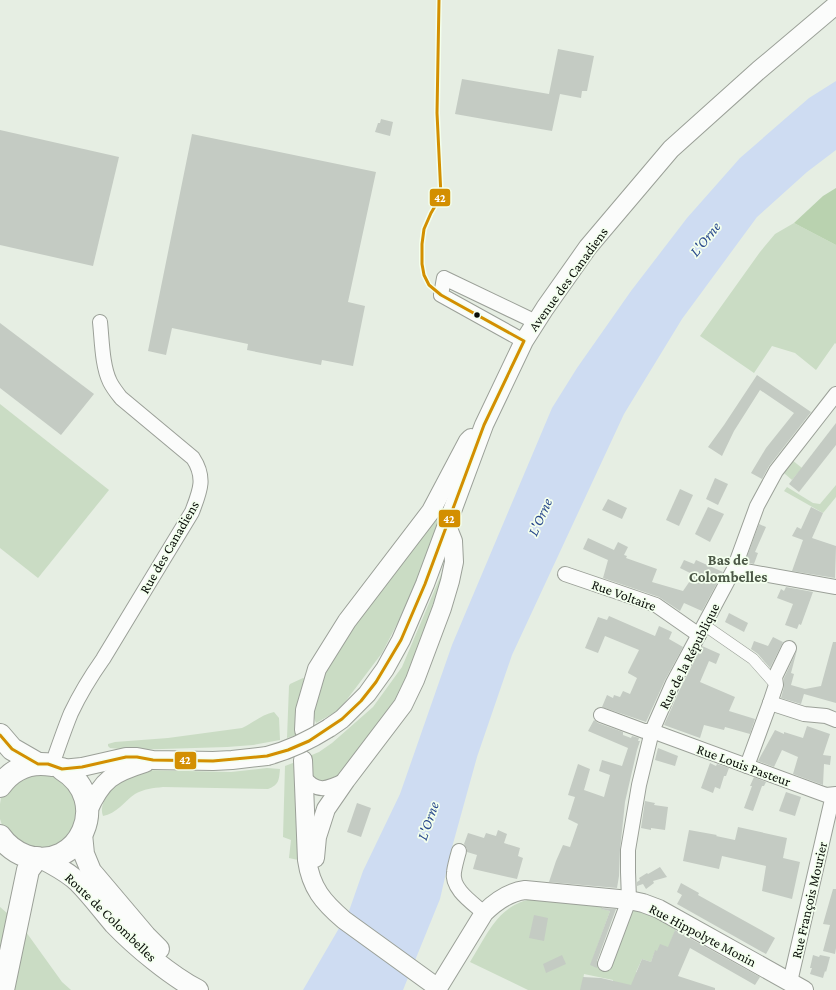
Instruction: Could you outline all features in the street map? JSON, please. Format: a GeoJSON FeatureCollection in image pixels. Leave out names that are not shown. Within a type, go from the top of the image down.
{"type":"FeatureCollection","features":[{"type":"Feature","properties":{"kind":"main road","name":"Route de Colombelles"},"geometry":{"type":"LineString","coordinates":[[0,735],[12,749],[74,778],[81,786],[85,796],[88,811],[86,823],[82,834],[75,844],[66,851],[55,856],[33,861]]}},
{"type":"Feature","properties":{"kind":"main road"},"geometry":{"type":"LineString","coordinates":[[0,786],[19,768],[51,766]]}},
{"type":"Feature","properties":{"kind":"main road","name":"Route de Colombelles"},"geometry":{"type":"LineString","coordinates":[[82,834],[85,859],[95,877],[146,936],[205,990]]}},
{"type":"Feature","properties":{"kind":"main road","name":"Route de Colombelles"},"geometry":{"type":"LineString","coordinates":[[0,836],[9,847],[19,854],[33,861],[66,872],[78,881],[125,934],[156,961],[189,986],[198,990]]}},
{"type":"Feature","properties":{"kind":"main road"},"geometry":{"type":"LineString","coordinates":[[2,990],[33,861]]}},
{"type":"Feature","properties":{"kind":"street","name":"Avenue des Canadiens"},"geometry":{"type":"LineString","coordinates":[[51,766],[82,767],[126,757],[137,757],[153,760],[232,760],[267,756],[288,750],[309,741],[342,719],[360,701],[385,669],[401,640],[426,584],[484,425],[524,341],[536,322],[588,247],[671,149],[759,70],[836,6]]}},
{"type":"Feature","properties":{"kind":"street"},"geometry":{"type":"LineString","coordinates":[[524,341],[441,295],[444,278],[536,322]]}},
{"type":"Feature","properties":{"kind":"street","name":"Rue des Canadiens"},"geometry":{"type":"LineString","coordinates":[[51,766],[72,712],[90,678],[192,512],[201,486],[201,476],[193,458],[121,398],[114,389],[107,372],[100,322]]}},
{"type":"Feature","properties":{"kind":"street","name":"Rue de la République"},"geometry":{"type":"LineString","coordinates":[[629,900],[628,850],[639,785],[652,731],[674,684],[734,569],[757,506],[776,470],[836,394]]}},
{"type":"Feature","properties":{"kind":"street"},"geometry":{"type":"LineString","coordinates":[[304,730],[304,710],[317,670],[347,622],[431,511],[468,441],[484,425]]}},
{"type":"Feature","properties":{"kind":"street"},"geometry":{"type":"LineString","coordinates":[[314,885],[317,837],[326,809],[403,705],[415,680],[442,608],[454,562],[453,541],[447,526]]}},
{"type":"Feature","properties":{"kind":"street"},"geometry":{"type":"LineString","coordinates":[[734,569],[836,587]]}},
{"type":"Feature","properties":{"kind":"street","name":"Rue Voltaire"},"geometry":{"type":"LineString","coordinates":[[565,574],[656,605],[702,630]]}},
{"type":"Feature","properties":{"kind":"street"},"geometry":{"type":"LineString","coordinates":[[702,630],[753,659],[776,685]]}},
{"type":"Feature","properties":{"kind":"street"},"geometry":{"type":"LineString","coordinates":[[747,766],[776,685],[775,677],[789,648]]}},
{"type":"Feature","properties":{"kind":"street"},"geometry":{"type":"LineString","coordinates":[[770,704],[804,714],[826,716],[836,720]]}},
{"type":"Feature","properties":{"kind":"street","name":"Rue Louis Pasteur"},"geometry":{"type":"LineString","coordinates":[[601,715],[644,731],[652,731],[826,795],[834,794]]}},
{"type":"Feature","properties":{"kind":"street","name":"Avenue des Canadiens"},"geometry":{"type":"LineString","coordinates":[[88,811],[98,791],[112,776],[118,772],[153,760]]}},
{"type":"Feature","properties":{"kind":"street"},"geometry":{"type":"LineString","coordinates":[[303,768],[310,785],[319,788],[331,788],[346,780]]}},
{"type":"Feature","properties":{"kind":"street"},"geometry":{"type":"LineString","coordinates":[[303,768],[308,870],[322,899],[344,920],[438,989]]}},
{"type":"Feature","properties":{"kind":"street","name":"Rue François Mourier"},"geometry":{"type":"LineString","coordinates":[[797,986],[834,794]]}},
{"type":"Feature","properties":{"kind":"street"},"geometry":{"type":"LineString","coordinates":[[459,851],[453,873],[454,882],[459,890],[484,913]]}},
{"type":"Feature","properties":{"kind":"street","name":"Rue Hippolyte Monin"},"geometry":{"type":"LineString","coordinates":[[438,989],[484,913],[493,904],[508,895],[516,891],[525,890],[629,900],[643,903],[659,909],[797,986]]}},
{"type":"Feature","properties":{"kind":"street"},"geometry":{"type":"LineString","coordinates":[[605,964],[629,900]]}},
{"type":"Feature","properties":{"kind":"green space"},"geometry":{"type":"Polygon","coordinates":[[[836,188],[836,245],[794,223],[823,196],[836,188]]]}},
{"type":"Feature","properties":{"kind":"green space"},"geometry":{"type":"Polygon","coordinates":[[[794,223],[836,245],[836,344],[835,343],[816,370],[795,353],[772,346],[754,373],[700,336],[760,252],[775,234],[794,223]]]}},
{"type":"Feature","properties":{"kind":"green space"},"geometry":{"type":"Polygon","coordinates":[[[0,404],[109,490],[38,578],[0,548],[0,404]]]}},
{"type":"Feature","properties":{"kind":"green space"},"geometry":{"type":"Polygon","coordinates":[[[792,460],[802,468],[792,480],[784,473],[792,460]]]}},
{"type":"Feature","properties":{"kind":"green space"},"geometry":{"type":"Polygon","coordinates":[[[452,483],[412,595],[382,653],[339,710],[316,723],[312,713],[323,670],[452,483]]]}},
{"type":"Feature","properties":{"kind":"green space"},"geometry":{"type":"Polygon","coordinates":[[[836,485],[836,497],[823,513],[784,491],[787,487],[813,503],[820,504],[836,485]]]}},
{"type":"Feature","properties":{"kind":"green space"},"geometry":{"type":"Polygon","coordinates":[[[449,556],[449,566],[399,701],[344,774],[329,783],[313,782],[307,757],[319,752],[332,743],[373,707],[402,667],[449,556]]]}},
{"type":"Feature","properties":{"kind":"green space"},"geometry":{"type":"Polygon","coordinates":[[[303,678],[305,679],[296,726],[296,735],[287,738],[289,686],[290,684],[303,678]]]}},
{"type":"Feature","properties":{"kind":"green space"},"geometry":{"type":"Polygon","coordinates":[[[274,712],[279,718],[280,740],[253,745],[227,747],[130,750],[110,748],[108,746],[108,744],[115,742],[168,738],[242,728],[274,712]]]}},
{"type":"Feature","properties":{"kind":"green space"},"geometry":{"type":"Polygon","coordinates":[[[298,761],[298,860],[289,858],[291,840],[283,837],[285,766],[298,761]]]}},
{"type":"Feature","properties":{"kind":"green space"},"geometry":{"type":"Polygon","coordinates":[[[267,768],[280,769],[278,782],[268,789],[152,788],[135,794],[112,813],[103,816],[103,803],[112,783],[144,770],[231,772],[267,768]]]}},
{"type":"Feature","properties":{"kind":"green space"},"geometry":{"type":"Polygon","coordinates":[[[49,772],[71,785],[80,817],[63,845],[30,851],[4,831],[0,819],[1,798],[5,791],[17,778],[49,772]]]}},
{"type":"Feature","properties":{"kind":"green space"},"geometry":{"type":"Polygon","coordinates":[[[534,899],[602,904],[602,909],[610,911],[592,961],[600,961],[631,908],[644,912],[676,928],[668,949],[655,951],[651,962],[642,959],[636,972],[652,978],[643,990],[613,982],[613,980],[584,974],[582,987],[586,990],[528,990],[470,962],[488,931],[503,914],[522,902],[534,899]]]}},
{"type":"Feature","properties":{"kind":"green space"},"geometry":{"type":"Polygon","coordinates":[[[0,907],[21,925],[62,982],[71,990],[0,990],[0,907]]]}},
{"type":"Feature","properties":{"kind":"water","name":"L'Orne"},"geometry":{"type":"Polygon","coordinates":[[[836,81],[836,150],[807,172],[757,217],[682,319],[624,414],[512,655],[477,757],[451,851],[440,899],[403,990],[303,990],[349,911],[363,871],[400,794],[452,645],[552,408],[577,368],[631,291],[687,218],[740,158],[809,98],[836,81]]]}},
{"type":"Feature","properties":{"kind":"building"},"geometry":{"type":"Polygon","coordinates":[[[558,49],[594,56],[587,91],[582,91],[581,98],[560,94],[552,131],[455,114],[462,79],[549,94],[558,49]]]}},
{"type":"Feature","properties":{"kind":"building"},"geometry":{"type":"Polygon","coordinates":[[[381,119],[393,122],[390,136],[375,132],[381,119]]]}},
{"type":"Feature","properties":{"kind":"building"},"geometry":{"type":"Polygon","coordinates":[[[0,130],[119,157],[93,266],[0,245],[0,130]]]}},
{"type":"Feature","properties":{"kind":"building"},"geometry":{"type":"Polygon","coordinates":[[[192,134],[376,172],[348,302],[365,306],[353,366],[322,360],[321,365],[247,350],[248,344],[172,328],[166,355],[148,351],[192,134]]]}},
{"type":"Feature","properties":{"kind":"building"},"geometry":{"type":"Polygon","coordinates":[[[0,323],[94,394],[61,435],[0,388],[0,323]]]}},
{"type":"Feature","properties":{"kind":"building"},"geometry":{"type":"Polygon","coordinates":[[[757,375],[811,412],[769,466],[762,479],[751,473],[766,448],[794,413],[760,390],[734,431],[722,456],[708,447],[757,375]]]}},
{"type":"Feature","properties":{"kind":"building"},"geometry":{"type":"Polygon","coordinates":[[[836,423],[836,445],[799,492],[789,484],[836,423]]]}},
{"type":"Feature","properties":{"kind":"building"},"geometry":{"type":"Polygon","coordinates":[[[715,478],[728,484],[718,505],[706,499],[715,478]]]}},
{"type":"Feature","properties":{"kind":"building"},"geometry":{"type":"Polygon","coordinates":[[[680,489],[693,495],[679,526],[666,520],[680,489]]]}},
{"type":"Feature","properties":{"kind":"building"},"geometry":{"type":"Polygon","coordinates":[[[608,499],[627,508],[622,519],[602,510],[608,499]]]}},
{"type":"Feature","properties":{"kind":"building"},"geometry":{"type":"Polygon","coordinates":[[[708,507],[724,514],[710,542],[695,534],[708,507]]]}},
{"type":"Feature","properties":{"kind":"building"},"geometry":{"type":"Polygon","coordinates":[[[811,507],[823,513],[812,538],[836,546],[835,578],[792,571],[803,540],[792,536],[797,527],[801,529],[811,507]]]}},
{"type":"Feature","properties":{"kind":"building"},"geometry":{"type":"Polygon","coordinates":[[[759,524],[766,527],[755,552],[758,553],[754,564],[745,562],[759,524]]]}},
{"type":"Feature","properties":{"kind":"building"},"geometry":{"type":"Polygon","coordinates":[[[588,538],[614,550],[618,542],[628,547],[624,555],[627,556],[626,558],[657,569],[652,582],[683,591],[694,575],[680,568],[684,560],[694,564],[696,560],[723,572],[702,611],[684,603],[680,611],[659,597],[603,578],[608,560],[583,549],[588,538]]]}},
{"type":"Feature","properties":{"kind":"building"},"geometry":{"type":"Polygon","coordinates":[[[786,587],[813,592],[801,625],[799,624],[797,629],[785,625],[793,604],[777,598],[781,589],[784,591],[786,587]]]}},
{"type":"Feature","properties":{"kind":"building"},"geometry":{"type":"Polygon","coordinates":[[[729,613],[748,623],[744,632],[725,622],[729,613]]]}},
{"type":"Feature","properties":{"kind":"building"},"geometry":{"type":"Polygon","coordinates":[[[609,616],[655,636],[659,626],[672,632],[669,639],[683,647],[665,680],[646,722],[602,707],[607,695],[613,698],[614,695],[620,697],[623,691],[630,694],[637,678],[628,672],[639,650],[605,636],[598,653],[585,648],[598,617],[607,620],[609,616]]]}},
{"type":"Feature","properties":{"kind":"building"},"geometry":{"type":"Polygon","coordinates":[[[773,637],[783,642],[770,668],[758,654],[751,649],[754,641],[768,646],[773,637]]]}},
{"type":"Feature","properties":{"kind":"building"},"geometry":{"type":"Polygon","coordinates":[[[833,642],[836,642],[836,703],[804,694],[801,704],[781,698],[784,687],[784,678],[797,650],[791,673],[794,674],[791,685],[805,689],[821,686],[833,642]]]}},
{"type":"Feature","properties":{"kind":"building"},"geometry":{"type":"Polygon","coordinates":[[[702,646],[720,654],[716,664],[709,661],[700,682],[735,697],[729,711],[755,719],[750,734],[725,727],[724,730],[704,725],[700,738],[664,725],[702,646]]]}},
{"type":"Feature","properties":{"kind":"building"},"geometry":{"type":"Polygon","coordinates":[[[594,720],[598,723],[623,732],[623,735],[631,738],[632,736],[639,738],[638,741],[640,741],[625,802],[617,888],[549,882],[563,845],[570,847],[578,824],[568,819],[575,797],[568,795],[578,764],[590,769],[584,790],[604,797],[610,775],[599,771],[602,760],[622,766],[628,748],[588,731],[594,720]]]}},
{"type":"Feature","properties":{"kind":"building"},"geometry":{"type":"Polygon","coordinates":[[[807,726],[830,734],[823,755],[831,756],[830,765],[824,764],[823,785],[793,774],[798,757],[782,750],[774,767],[758,761],[775,730],[784,734],[784,732],[803,738],[807,726]]]}},
{"type":"Feature","properties":{"kind":"building"},"geometry":{"type":"Polygon","coordinates":[[[658,748],[678,756],[675,766],[655,760],[658,748]]]}},
{"type":"Feature","properties":{"kind":"building"},"geometry":{"type":"Polygon","coordinates":[[[710,763],[716,766],[717,764],[729,768],[726,776],[724,776],[720,789],[715,787],[713,793],[701,788],[710,763]]]}},
{"type":"Feature","properties":{"kind":"building"},"geometry":{"type":"Polygon","coordinates":[[[754,777],[766,782],[764,786],[762,786],[753,811],[744,808],[754,777]]]}},
{"type":"Feature","properties":{"kind":"building"},"geometry":{"type":"Polygon","coordinates":[[[786,792],[801,797],[795,816],[779,811],[786,792]]]}},
{"type":"Feature","properties":{"kind":"building"},"geometry":{"type":"Polygon","coordinates":[[[645,801],[655,803],[654,805],[668,807],[665,830],[641,828],[645,801]]]}},
{"type":"Feature","properties":{"kind":"building"},"geometry":{"type":"Polygon","coordinates":[[[357,803],[371,808],[361,837],[347,832],[357,803]]]}},
{"type":"Feature","properties":{"kind":"building"},"geometry":{"type":"Polygon","coordinates":[[[738,827],[787,838],[783,858],[800,862],[792,899],[762,891],[766,866],[722,856],[719,869],[683,861],[689,830],[735,840],[738,827]]]}},
{"type":"Feature","properties":{"kind":"building"},"geometry":{"type":"Polygon","coordinates":[[[498,830],[507,834],[504,843],[520,848],[518,856],[523,858],[517,879],[473,869],[477,855],[467,852],[464,844],[468,833],[484,838],[486,833],[496,836],[498,830]]]}},
{"type":"Feature","properties":{"kind":"building"},"geometry":{"type":"Polygon","coordinates":[[[660,867],[667,877],[653,881],[654,883],[646,889],[643,884],[637,886],[637,882],[640,880],[639,878],[660,867]]]}},
{"type":"Feature","properties":{"kind":"building"},"geometry":{"type":"Polygon","coordinates":[[[681,883],[699,893],[698,895],[775,938],[766,954],[677,904],[682,895],[677,892],[681,883]]]}},
{"type":"Feature","properties":{"kind":"building"},"geometry":{"type":"Polygon","coordinates":[[[833,889],[836,889],[835,954],[823,951],[830,925],[823,924],[833,889]]]}},
{"type":"Feature","properties":{"kind":"building"},"geometry":{"type":"Polygon","coordinates":[[[601,909],[616,909],[597,961],[597,968],[590,965],[610,911],[601,909]]]}},
{"type":"Feature","properties":{"kind":"building"},"geometry":{"type":"Polygon","coordinates":[[[534,915],[548,918],[544,941],[529,938],[534,915]]]}},
{"type":"Feature","properties":{"kind":"building"},"geometry":{"type":"Polygon","coordinates":[[[675,930],[760,977],[755,985],[690,948],[678,976],[715,988],[715,990],[580,990],[583,977],[601,978],[631,985],[642,959],[651,962],[655,950],[657,951],[660,944],[668,947],[675,930]]]}},
{"type":"Feature","properties":{"kind":"building"},"geometry":{"type":"Polygon","coordinates":[[[562,955],[566,964],[546,973],[543,964],[562,955]]]}},
{"type":"Feature","properties":{"kind":"building"},"geometry":{"type":"Polygon","coordinates":[[[813,955],[819,957],[820,955],[830,957],[823,978],[810,974],[813,955]]]}},
{"type":"Feature","properties":{"kind":"transit line","name":"42"},"geometry":{"type":"LineString","coordinates":[[0,735],[12,749],[38,764],[48,764],[62,769],[82,767],[126,757],[137,757],[153,760],[213,761],[267,756],[288,750],[309,741],[342,719],[361,701],[376,682],[401,640],[425,584],[484,425],[524,341],[441,295],[429,285],[424,275],[422,264],[424,229],[441,196],[437,113],[439,0]]}},
{"type":"Feature","properties":{"kind":"district","name":"Bas de Colombelles"},"geometry":{"type":"Point","coordinates":[728,568]}}]}
